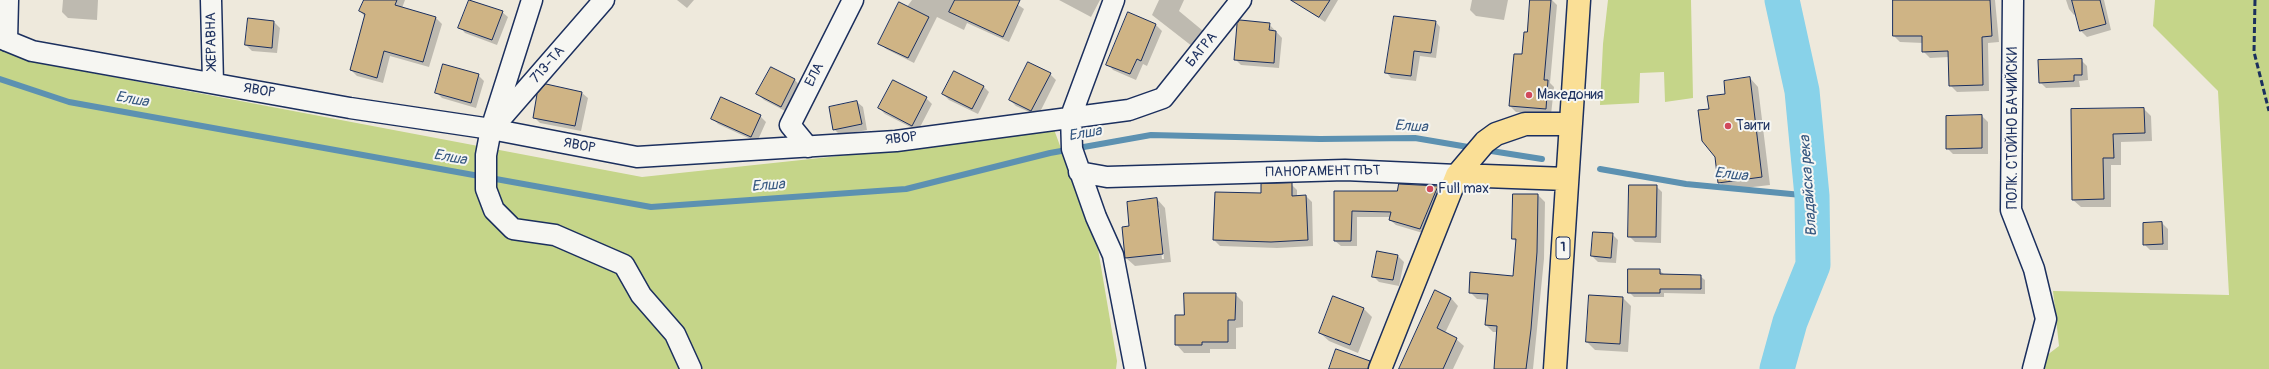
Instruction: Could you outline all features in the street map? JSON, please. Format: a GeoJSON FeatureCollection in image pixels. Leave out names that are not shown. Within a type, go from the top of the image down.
{"type":"FeatureCollection","features":[{"type":"Feature","properties":{"kind":"main road","name":"1"},"geometry":{"type":"LineString","coordinates":[[1555,369],[1579,0]]}},
{"type":"Feature","properties":{"kind":"main road"},"geometry":{"type":"LineString","coordinates":[[1380,369],[1457,175],[1479,149],[1496,134],[1525,124],[1571,124]]}},
{"type":"Feature","properties":{"kind":"main road","name":"ПАНОРАМЕНТ ПЪТ"},"geometry":{"type":"LineString","coordinates":[[1457,175],[1567,179]]}},
{"type":"Feature","properties":{"kind":"street"},"geometry":{"type":"LineString","coordinates":[[4,40],[8,0]]}},
{"type":"Feature","properties":{"kind":"street"},"geometry":{"type":"LineString","coordinates":[[532,0],[491,129],[486,155],[486,189],[494,210],[513,229],[555,235],[624,265],[641,295],[674,334],[691,369]]}},
{"type":"Feature","properties":{"kind":"street","name":"713-ТА"},"geometry":{"type":"LineString","coordinates":[[491,129],[604,0]]}},
{"type":"Feature","properties":{"kind":"street","name":"ЕЛА"},"geometry":{"type":"LineString","coordinates":[[808,147],[790,125],[853,0]]}},
{"type":"Feature","properties":{"kind":"street"},"geometry":{"type":"LineString","coordinates":[[1114,0],[1071,116],[1072,149],[1079,172],[1112,255],[1135,369]]}},
{"type":"Feature","properties":{"kind":"street","name":"БАГРА"},"geometry":{"type":"LineString","coordinates":[[1162,98],[1241,0]]}},
{"type":"Feature","properties":{"kind":"street","name":"ПОЛК. СТОЙНО БАЧИЙСКИ"},"geometry":{"type":"LineString","coordinates":[[2013,0],[2011,210],[2034,269],[2046,319],[2034,369]]}},
{"type":"Feature","properties":{"kind":"street","name":"ЖЕРАВНА"},"geometry":{"type":"LineString","coordinates":[[212,2],[213,83]]}},
{"type":"Feature","properties":{"kind":"street","name":"ЯВОР"},"geometry":{"type":"LineString","coordinates":[[4,40],[32,51],[350,108],[491,129],[637,157],[896,141],[1071,116],[1130,110],[1162,98]]}},
{"type":"Feature","properties":{"kind":"street","name":"ПАНОРАМЕНТ ПЪТ"},"geometry":{"type":"LineString","coordinates":[[1079,172],[1107,177],[1345,170],[1457,175]]}},
{"type":"Feature","properties":{"kind":"green space"},"geometry":{"type":"Polygon","coordinates":[[[1608,0],[1691,0],[1693,98],[1665,102],[1664,72],[1640,73],[1639,103],[1600,105],[1603,44],[1608,0]]]}},
{"type":"Feature","properties":{"kind":"green space"},"geometry":{"type":"Polygon","coordinates":[[[2155,0],[2269,0],[2269,369],[2029,369],[2059,346],[2053,291],[2229,295],[2218,91],[2153,26],[2155,0]]]}},
{"type":"Feature","properties":{"kind":"green space"},"geometry":{"type":"Polygon","coordinates":[[[0,48],[29,61],[642,177],[895,150],[1052,124],[1098,249],[1117,361],[1116,369],[0,369],[0,48]]]}},
{"type":"Feature","properties":{"kind":"building"},"geometry":{"type":"Polygon","coordinates":[[[364,0],[397,0],[395,5],[436,17],[423,62],[384,51],[377,78],[350,70],[365,14],[359,11],[364,0]]]}},
{"type":"Feature","properties":{"kind":"building"},"geometry":{"type":"Polygon","coordinates":[[[469,0],[503,11],[492,40],[458,28],[469,0]]]}},
{"type":"Feature","properties":{"kind":"building"},"geometry":{"type":"Polygon","coordinates":[[[955,0],[1020,0],[1003,37],[949,12],[955,0]]]}},
{"type":"Feature","properties":{"kind":"building"},"geometry":{"type":"Polygon","coordinates":[[[1291,0],[1330,0],[1319,17],[1291,0]]]}},
{"type":"Feature","properties":{"kind":"building"},"geometry":{"type":"Polygon","coordinates":[[[1530,0],[1551,0],[1544,80],[1548,80],[1546,109],[1509,106],[1514,54],[1522,54],[1524,32],[1527,32],[1530,0]]]}},
{"type":"Feature","properties":{"kind":"building"},"geometry":{"type":"Polygon","coordinates":[[[1893,0],[1990,0],[1992,36],[1982,37],[1983,85],[1949,86],[1948,51],[1922,52],[1922,36],[1893,36],[1893,0]]]}},
{"type":"Feature","properties":{"kind":"building"},"geometry":{"type":"Polygon","coordinates":[[[2072,0],[2100,0],[2106,24],[2080,31],[2072,0]]]}},
{"type":"Feature","properties":{"kind":"building"},"geometry":{"type":"Polygon","coordinates":[[[899,2],[929,17],[908,58],[878,44],[899,2]]]}},
{"type":"Feature","properties":{"kind":"building"},"geometry":{"type":"Polygon","coordinates":[[[1128,12],[1156,24],[1141,61],[1137,59],[1130,74],[1106,65],[1128,12]]]}},
{"type":"Feature","properties":{"kind":"building"},"geometry":{"type":"Polygon","coordinates":[[[1394,16],[1436,21],[1431,53],[1414,51],[1411,76],[1385,73],[1394,16]]]}},
{"type":"Feature","properties":{"kind":"building"},"geometry":{"type":"Polygon","coordinates":[[[248,18],[274,21],[272,48],[245,45],[248,18]]]}},
{"type":"Feature","properties":{"kind":"building"},"geometry":{"type":"Polygon","coordinates":[[[1240,20],[1270,23],[1269,30],[1276,31],[1274,63],[1234,60],[1237,24],[1240,20]]]}},
{"type":"Feature","properties":{"kind":"building"},"geometry":{"type":"Polygon","coordinates":[[[2082,59],[2082,75],[2074,75],[2074,81],[2039,83],[2038,60],[2082,59]]]}},
{"type":"Feature","properties":{"kind":"building"},"geometry":{"type":"Polygon","coordinates":[[[1028,62],[1051,73],[1031,111],[1009,100],[1028,62]]]}},
{"type":"Feature","properties":{"kind":"building"},"geometry":{"type":"Polygon","coordinates":[[[443,64],[479,74],[471,103],[435,93],[443,64]]]}},
{"type":"Feature","properties":{"kind":"building"},"geometry":{"type":"Polygon","coordinates":[[[771,67],[795,79],[781,107],[756,94],[771,67]]]}},
{"type":"Feature","properties":{"kind":"building"},"geometry":{"type":"Polygon","coordinates":[[[954,71],[984,86],[972,109],[942,94],[954,71]]]}},
{"type":"Feature","properties":{"kind":"building","name":"Таити"},"geometry":{"type":"Polygon","coordinates":[[[1750,77],[1762,177],[1718,183],[1715,157],[1702,141],[1698,110],[1709,109],[1707,96],[1725,94],[1724,81],[1750,77]]]}},
{"type":"Feature","properties":{"kind":"building"},"geometry":{"type":"Polygon","coordinates":[[[893,80],[927,97],[912,126],[878,108],[893,80]]]}},
{"type":"Feature","properties":{"kind":"building"},"geometry":{"type":"Polygon","coordinates":[[[546,84],[582,92],[575,126],[533,118],[537,94],[546,84]]]}},
{"type":"Feature","properties":{"kind":"building"},"geometry":{"type":"Polygon","coordinates":[[[721,97],[761,115],[751,137],[711,119],[721,97]]]}},
{"type":"Feature","properties":{"kind":"building"},"geometry":{"type":"Polygon","coordinates":[[[857,101],[862,124],[833,130],[829,107],[857,101]]]}},
{"type":"Feature","properties":{"kind":"building"},"geometry":{"type":"Polygon","coordinates":[[[2144,108],[2145,133],[2113,134],[2114,158],[2103,158],[2104,199],[2072,200],[2071,109],[2144,108]]]}},
{"type":"Feature","properties":{"kind":"building"},"geometry":{"type":"Polygon","coordinates":[[[1982,115],[1982,148],[1946,149],[1946,116],[1982,115]]]}},
{"type":"Feature","properties":{"kind":"building"},"geometry":{"type":"Polygon","coordinates":[[[1292,183],[1292,196],[1306,195],[1308,240],[1271,242],[1213,240],[1215,192],[1261,193],[1261,184],[1292,183]]]}},
{"type":"Feature","properties":{"kind":"building"},"geometry":{"type":"Polygon","coordinates":[[[1399,184],[1438,186],[1420,229],[1389,220],[1391,212],[1352,211],[1351,241],[1334,241],[1334,191],[1397,191],[1399,184]]]}},
{"type":"Feature","properties":{"kind":"building"},"geometry":{"type":"Polygon","coordinates":[[[1629,185],[1657,185],[1656,237],[1628,237],[1629,185]]]}},
{"type":"Feature","properties":{"kind":"building"},"geometry":{"type":"Polygon","coordinates":[[[1513,194],[1538,194],[1537,252],[1531,329],[1526,369],[1494,369],[1497,326],[1485,325],[1488,294],[1469,293],[1470,272],[1513,276],[1516,239],[1512,239],[1513,194]]]}},
{"type":"Feature","properties":{"kind":"building"},"geometry":{"type":"Polygon","coordinates":[[[1157,198],[1163,254],[1125,258],[1122,227],[1129,226],[1127,202],[1157,198]]]}},
{"type":"Feature","properties":{"kind":"building"},"geometry":{"type":"Polygon","coordinates":[[[2162,222],[2163,244],[2143,245],[2143,223],[2162,222]]]}},
{"type":"Feature","properties":{"kind":"building"},"geometry":{"type":"Polygon","coordinates":[[[1593,232],[1613,233],[1611,258],[1591,256],[1593,232]]]}},
{"type":"Feature","properties":{"kind":"building"},"geometry":{"type":"Polygon","coordinates":[[[1377,251],[1398,255],[1393,280],[1372,277],[1377,251]]]}},
{"type":"Feature","properties":{"kind":"building"},"geometry":{"type":"Polygon","coordinates":[[[1628,269],[1660,269],[1660,274],[1701,275],[1701,289],[1660,289],[1660,293],[1628,293],[1628,269]]]}},
{"type":"Feature","properties":{"kind":"building"},"geometry":{"type":"Polygon","coordinates":[[[1435,290],[1451,298],[1437,328],[1457,338],[1443,369],[1399,369],[1435,290]]]}},
{"type":"Feature","properties":{"kind":"building"},"geometry":{"type":"Polygon","coordinates":[[[1184,293],[1236,293],[1235,320],[1228,320],[1228,342],[1202,342],[1202,345],[1175,345],[1175,315],[1184,315],[1184,293]]]}},
{"type":"Feature","properties":{"kind":"building"},"geometry":{"type":"Polygon","coordinates":[[[1589,295],[1623,297],[1620,344],[1586,342],[1589,295]]]}},
{"type":"Feature","properties":{"kind":"building"},"geometry":{"type":"Polygon","coordinates":[[[1333,296],[1364,308],[1350,345],[1319,333],[1333,296]]]}},
{"type":"Feature","properties":{"kind":"building"},"geometry":{"type":"Polygon","coordinates":[[[1336,349],[1370,361],[1368,369],[1329,369],[1336,349]]]}},
{"type":"Feature","properties":{"kind":"waterway","name":"Владайска река"},"geometry":{"type":"LineString","coordinates":[[1777,369],[1790,322],[1813,265],[1812,196],[1802,91],[1782,0]]}},
{"type":"Feature","properties":{"kind":"waterway","name":"Елша"},"geometry":{"type":"LineString","coordinates":[[0,79],[69,102],[651,207],[906,189],[1050,153],[1151,135],[1320,139],[1415,138],[1474,148]]}},
{"type":"Feature","properties":{"kind":"waterway","name":"Елша"},"geometry":{"type":"LineString","coordinates":[[1485,150],[1542,159]]}},
{"type":"Feature","properties":{"kind":"waterway","name":"Елша"},"geometry":{"type":"LineString","coordinates":[[1600,169],[1686,184],[1812,196]]}},
{"type":"Feature","properties":{"kind":"railway"},"geometry":{"type":"LineString","coordinates":[[2255,0],[2254,52],[2269,111]]}},
{"type":"Feature","properties":{"kind":"place","name":"Македония"},"geometry":{"type":"Point","coordinates":[1529,95]}},
{"type":"Feature","properties":{"kind":"place","name":"Таити"},"geometry":{"type":"Point","coordinates":[1728,126]}},
{"type":"Feature","properties":{"kind":"place","name":"Full max"},"geometry":{"type":"Point","coordinates":[1430,189]}}]}
